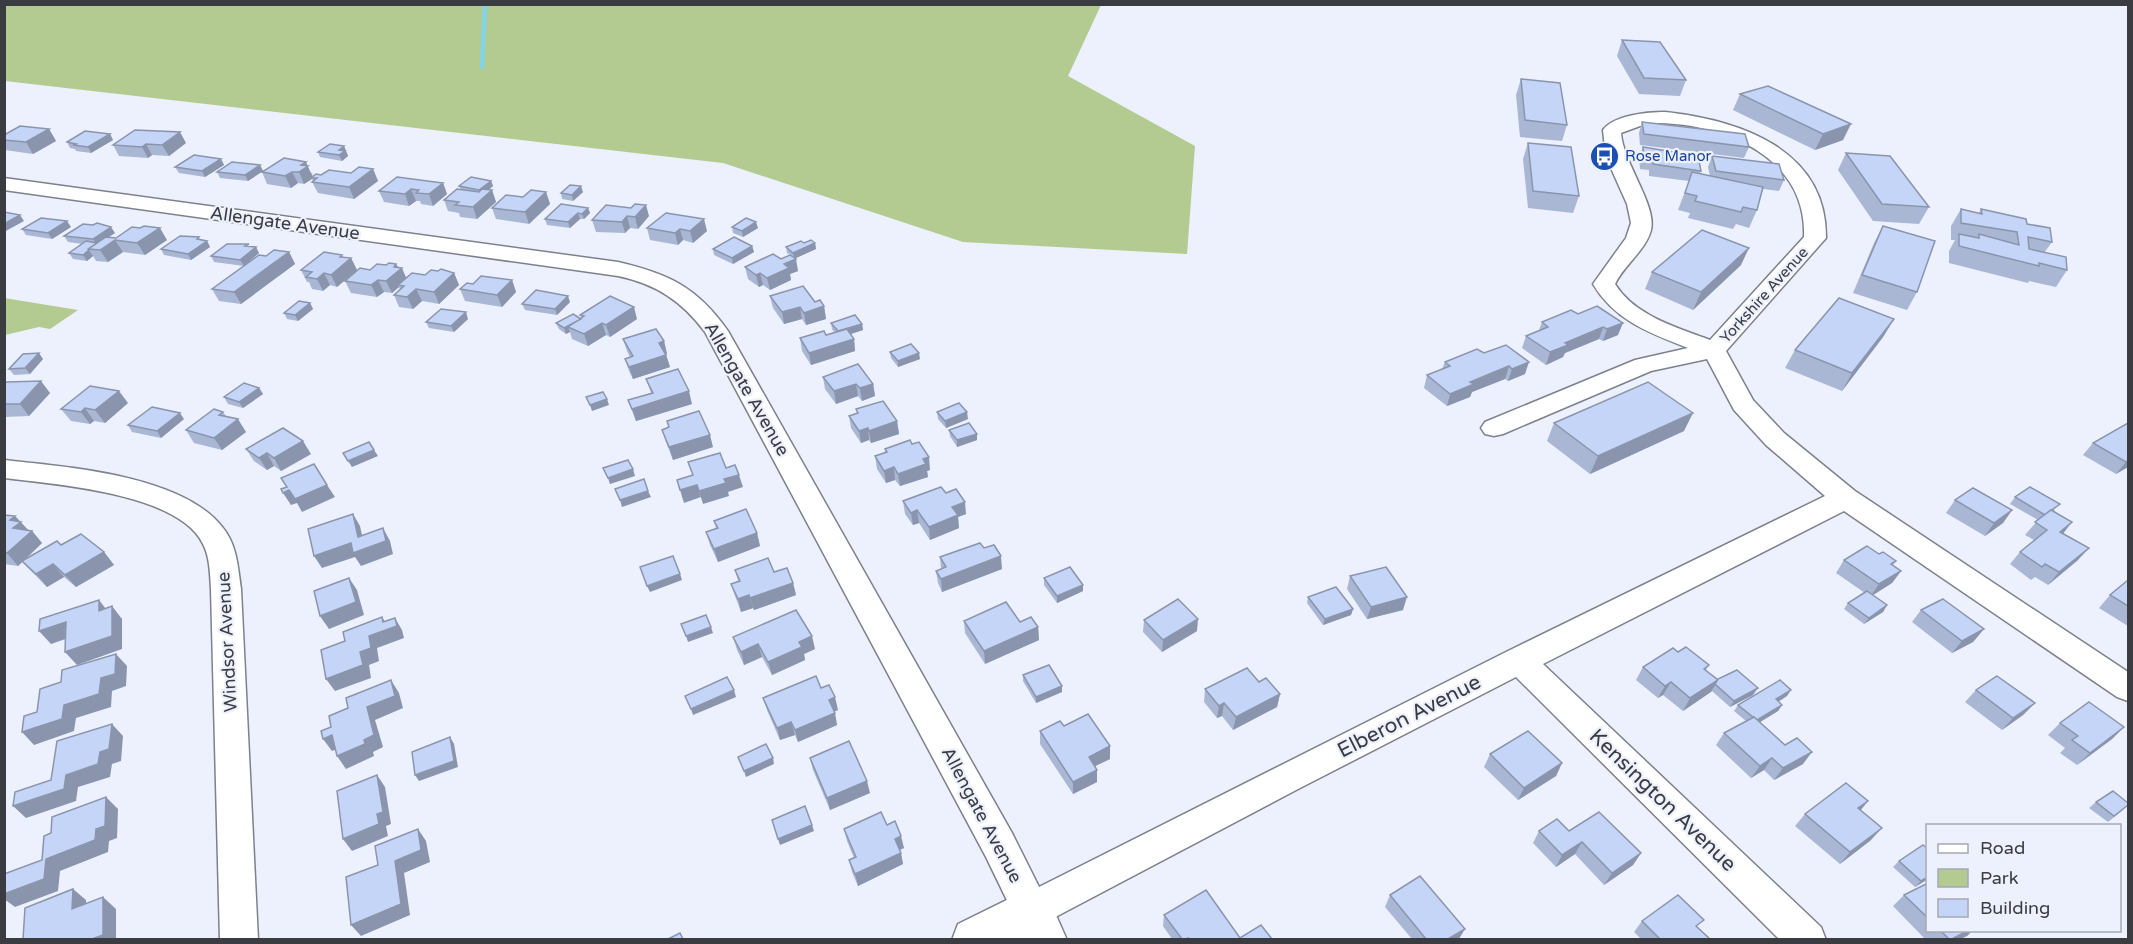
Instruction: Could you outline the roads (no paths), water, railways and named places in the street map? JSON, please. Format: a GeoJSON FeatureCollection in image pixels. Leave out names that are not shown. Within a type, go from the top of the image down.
{"type":"FeatureCollection","features":[{"type":"Feature","properties":{"kind":"street","name":"Yorkshire Avenue"},"geometry":{"type":"LineString","coordinates":[[1714,350],[1815,238],[1817,220],[1812,202],[1790,166],[1741,136],[1704,124],[1664,118],[1631,121],[1612,130],[1612,144],[1616,159],[1641,215],[1640,230],[1608,274],[1604,284],[1609,296],[1635,317],[1714,350],[1743,404],[1775,439],[1845,498],[2128,688]]}},
{"type":"Feature","properties":{"kind":"street","name":"Allengate Avenue"},"geometry":{"type":"LineString","coordinates":[[4,184],[618,269],[638,273],[677,289],[693,300],[716,331],[994,834],[1037,925]]}},
{"type":"Feature","properties":{"kind":"street"},"geometry":{"type":"LineString","coordinates":[[1494,428],[1644,365],[1714,350]]}},
{"type":"Feature","properties":{"kind":"street","name":"Windsor Avenue"},"geometry":{"type":"LineString","coordinates":[[4,469],[144,492],[196,516],[214,535],[223,559],[226,589],[239,939]]}},
{"type":"Feature","properties":{"kind":"street","name":"Elberon Avenue"},"geometry":{"type":"LineString","coordinates":[[975,939],[1037,925],[1520,660],[1845,498]]}},
{"type":"Feature","properties":{"kind":"street","name":"Kensington Avenue"},"geometry":{"type":"LineString","coordinates":[[1520,660],[1807,939]]}},
{"type":"Feature","properties":{"kind":"waterway"},"geometry":{"type":"LineString","coordinates":[[482,67],[485,4]]}},
{"type":"Feature","properties":{"kind":"place","name":"Rose Manor"},"geometry":{"type":"Point","coordinates":[1604,156]}}]}
